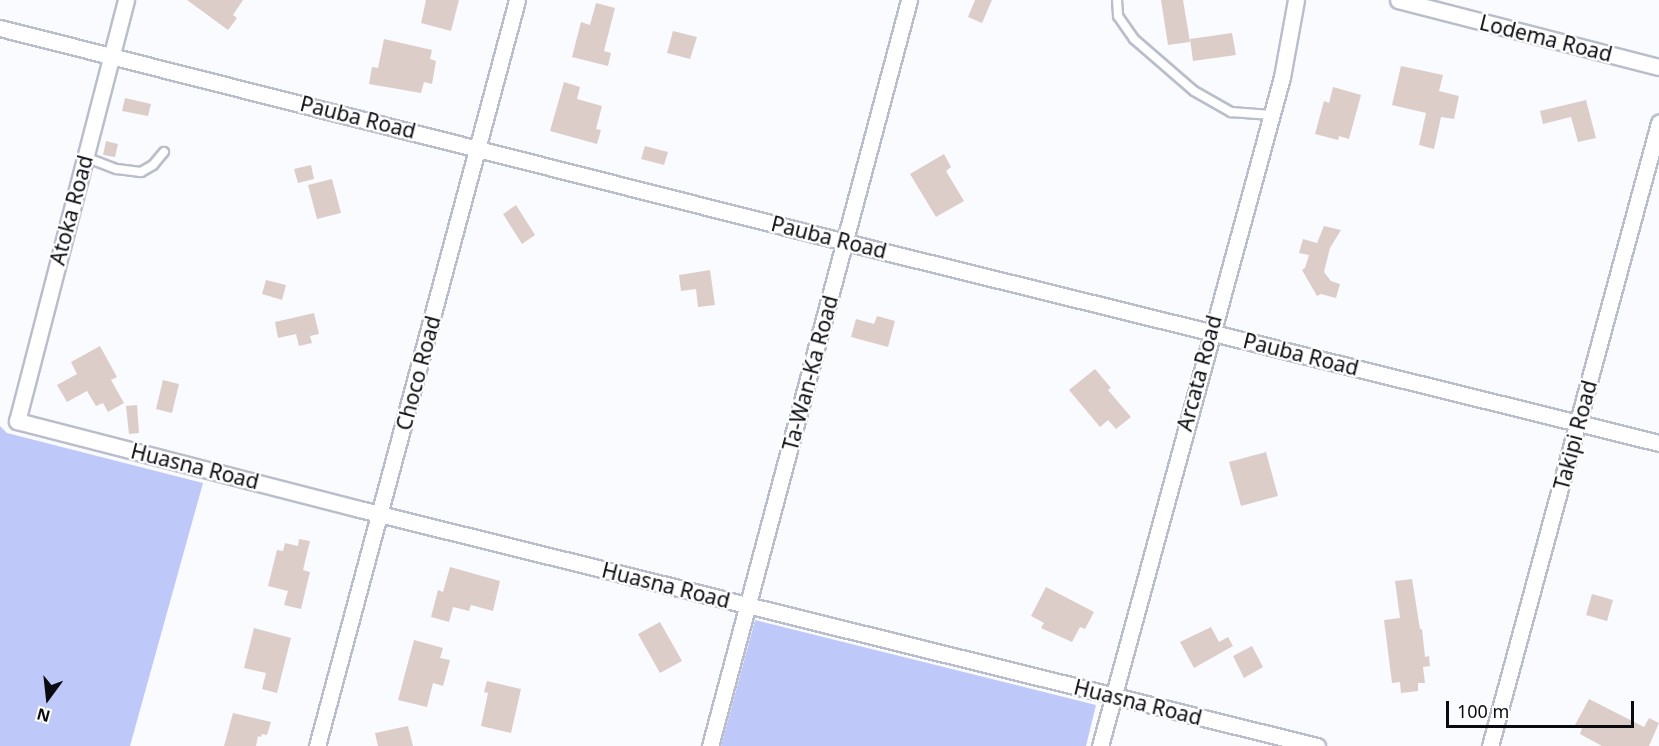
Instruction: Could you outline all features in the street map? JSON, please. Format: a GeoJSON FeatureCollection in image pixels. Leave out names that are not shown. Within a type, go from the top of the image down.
{"type":"FeatureCollection","features":[{"type":"Feature","properties":{"kind":"street","name":"Atoka Road"},"geometry":{"type":"LineString","coordinates":[[17,421],[126,0]]}},
{"type":"Feature","properties":{"kind":"street","name":"Choco Road"},"geometry":{"type":"LineString","coordinates":[[317,746],[518,0]]}},
{"type":"Feature","properties":{"kind":"street","name":"Ta-Wan-Ka Road"},"geometry":{"type":"LineString","coordinates":[[710,746],[909,0]]}},
{"type":"Feature","properties":{"kind":"street","name":"Arcata Road"},"geometry":{"type":"LineString","coordinates":[[1100,746],[1211,331],[1282,77],[1296,0]]}},
{"type":"Feature","properties":{"kind":"street","name":"Lodema Road"},"geometry":{"type":"LineString","coordinates":[[1398,0],[1659,67]]}},
{"type":"Feature","properties":{"kind":"street","name":"Pauba Road"},"geometry":{"type":"LineString","coordinates":[[0,28],[845,242],[1659,443]]}},
{"type":"Feature","properties":{"kind":"street","name":"Takipi Road"},"geometry":{"type":"LineString","coordinates":[[1490,746],[1659,123]]}},
{"type":"Feature","properties":{"kind":"street","name":"Huasna Road"},"geometry":{"type":"LineString","coordinates":[[17,421],[748,606],[1317,746]]}},
{"type":"Feature","properties":{"kind":"lane"},"geometry":{"type":"LineString","coordinates":[[1117,0],[1118,16],[1134,39],[1194,91],[1231,112],[1271,115]]}},
{"type":"Feature","properties":{"kind":"lane"},"geometry":{"type":"LineString","coordinates":[[85,157],[117,169],[141,172],[153,165],[164,152]]}},
{"type":"Feature","properties":{"kind":"shaded area"},"geometry":{"type":"Polygon","coordinates":[[[0,426],[7,433],[203,483],[130,746],[0,746],[0,426]]]}},
{"type":"Feature","properties":{"kind":"shaded area"},"geometry":{"type":"Polygon","coordinates":[[[755,620],[1096,705],[1086,746],[721,746],[755,620]]]}},
{"type":"Feature","properties":{"kind":"building"},"geometry":{"type":"Polygon","coordinates":[[[187,0],[243,0],[233,15],[237,18],[228,30],[187,0]]]}},
{"type":"Feature","properties":{"kind":"building"},"geometry":{"type":"Polygon","coordinates":[[[426,0],[459,0],[451,31],[421,23],[426,0]]]}},
{"type":"Feature","properties":{"kind":"building"},"geometry":{"type":"Polygon","coordinates":[[[975,0],[992,0],[982,23],[968,17],[975,0]]]}},
{"type":"Feature","properties":{"kind":"building"},"geometry":{"type":"Polygon","coordinates":[[[1161,0],[1183,0],[1190,42],[1168,45],[1161,0]]]}},
{"type":"Feature","properties":{"kind":"building"},"geometry":{"type":"Polygon","coordinates":[[[596,3],[615,8],[604,51],[611,53],[608,66],[572,57],[581,22],[590,25],[596,3]]]}},
{"type":"Feature","properties":{"kind":"building"},"geometry":{"type":"Polygon","coordinates":[[[673,31],[697,37],[690,59],[667,53],[673,31]]]}},
{"type":"Feature","properties":{"kind":"building"},"geometry":{"type":"Polygon","coordinates":[[[1232,33],[1236,55],[1193,61],[1190,39],[1232,33]]]}},
{"type":"Feature","properties":{"kind":"building"},"geometry":{"type":"Polygon","coordinates":[[[384,39],[432,50],[430,59],[436,61],[432,84],[424,82],[421,93],[369,84],[372,67],[378,68],[384,39]]]}},
{"type":"Feature","properties":{"kind":"building"},"geometry":{"type":"Polygon","coordinates":[[[1401,66],[1443,75],[1439,91],[1459,96],[1454,119],[1441,117],[1434,149],[1419,145],[1426,113],[1392,105],[1401,66]]]}},
{"type":"Feature","properties":{"kind":"building"},"geometry":{"type":"Polygon","coordinates":[[[564,82],[580,87],[577,99],[602,106],[596,129],[601,130],[597,144],[550,131],[564,82]]]}},
{"type":"Feature","properties":{"kind":"building"},"geometry":{"type":"Polygon","coordinates":[[[1333,87],[1361,95],[1349,139],[1339,136],[1338,140],[1315,134],[1324,101],[1329,103],[1333,87]]]}},
{"type":"Feature","properties":{"kind":"building"},"geometry":{"type":"Polygon","coordinates":[[[125,98],[151,104],[148,116],[122,111],[125,98]]]}},
{"type":"Feature","properties":{"kind":"building"},"geometry":{"type":"Polygon","coordinates":[[[1586,100],[1596,138],[1578,142],[1571,117],[1543,124],[1540,111],[1586,100]]]}},
{"type":"Feature","properties":{"kind":"building"},"geometry":{"type":"Polygon","coordinates":[[[106,141],[118,144],[115,157],[103,155],[106,141]]]}},
{"type":"Feature","properties":{"kind":"building"},"geometry":{"type":"Polygon","coordinates":[[[645,146],[668,152],[664,165],[641,159],[645,146]]]}},
{"type":"Feature","properties":{"kind":"building"},"geometry":{"type":"Polygon","coordinates":[[[944,154],[951,167],[946,171],[964,201],[936,217],[910,174],[944,154]]]}},
{"type":"Feature","properties":{"kind":"building"},"geometry":{"type":"Polygon","coordinates":[[[311,165],[314,179],[298,183],[294,169],[311,165]]]}},
{"type":"Feature","properties":{"kind":"building"},"geometry":{"type":"Polygon","coordinates":[[[332,179],[341,213],[317,219],[308,185],[332,179]]]}},
{"type":"Feature","properties":{"kind":"building"},"geometry":{"type":"Polygon","coordinates":[[[516,205],[535,235],[522,244],[503,214],[516,205]]]}},
{"type":"Feature","properties":{"kind":"building"},"geometry":{"type":"Polygon","coordinates":[[[1324,226],[1341,230],[1330,248],[1324,272],[1331,281],[1340,284],[1336,298],[1321,294],[1317,296],[1302,270],[1305,268],[1309,255],[1299,253],[1303,239],[1317,243],[1324,226]]]}},
{"type":"Feature","properties":{"kind":"building"},"geometry":{"type":"Polygon","coordinates":[[[710,270],[715,305],[698,307],[696,289],[681,291],[679,275],[710,270]]]}},
{"type":"Feature","properties":{"kind":"building"},"geometry":{"type":"Polygon","coordinates":[[[266,280],[286,285],[282,300],[262,294],[266,280]]]}},
{"type":"Feature","properties":{"kind":"building"},"geometry":{"type":"Polygon","coordinates":[[[314,313],[319,334],[310,336],[312,343],[299,346],[296,334],[278,338],[275,322],[314,313]]]}},
{"type":"Feature","properties":{"kind":"building"},"geometry":{"type":"Polygon","coordinates":[[[877,316],[895,321],[888,347],[851,337],[856,319],[874,324],[877,316]]]}},
{"type":"Feature","properties":{"kind":"building"},"geometry":{"type":"Polygon","coordinates":[[[100,346],[117,377],[111,380],[124,403],[108,412],[103,403],[96,406],[87,391],[67,402],[57,385],[77,374],[71,362],[100,346]]]}},
{"type":"Feature","properties":{"kind":"building"},"geometry":{"type":"Polygon","coordinates":[[[1095,369],[1111,388],[1108,390],[1131,417],[1116,429],[1108,420],[1100,427],[1069,390],[1095,369]]]}},
{"type":"Feature","properties":{"kind":"building"},"geometry":{"type":"Polygon","coordinates":[[[163,380],[179,384],[172,413],[156,409],[163,380]]]}},
{"type":"Feature","properties":{"kind":"building"},"geometry":{"type":"Polygon","coordinates":[[[137,405],[139,433],[129,434],[126,406],[137,405]]]}},
{"type":"Feature","properties":{"kind":"building"},"geometry":{"type":"Polygon","coordinates":[[[1266,452],[1278,496],[1241,506],[1229,462],[1266,452]]]}},
{"type":"Feature","properties":{"kind":"building"},"geometry":{"type":"Polygon","coordinates":[[[299,539],[310,541],[303,570],[310,572],[301,609],[284,605],[288,591],[268,586],[277,550],[283,551],[285,543],[298,546],[299,539]]]}},
{"type":"Feature","properties":{"kind":"building"},"geometry":{"type":"Polygon","coordinates":[[[450,567],[500,581],[493,611],[471,605],[469,611],[453,607],[449,622],[431,617],[438,590],[443,592],[450,567]]]}},
{"type":"Feature","properties":{"kind":"building"},"geometry":{"type":"Polygon","coordinates":[[[1412,579],[1425,657],[1429,656],[1430,666],[1423,667],[1425,683],[1418,683],[1418,691],[1401,693],[1400,682],[1392,683],[1384,620],[1400,618],[1395,581],[1412,579]]]}},
{"type":"Feature","properties":{"kind":"building"},"geometry":{"type":"Polygon","coordinates":[[[1046,587],[1094,612],[1085,629],[1080,627],[1072,642],[1041,628],[1044,623],[1031,616],[1046,587]]]}},
{"type":"Feature","properties":{"kind":"building"},"geometry":{"type":"Polygon","coordinates":[[[1592,594],[1613,600],[1607,621],[1586,615],[1592,594]]]}},
{"type":"Feature","properties":{"kind":"building"},"geometry":{"type":"Polygon","coordinates":[[[660,622],[682,661],[660,673],[638,634],[660,622]]]}},
{"type":"Feature","properties":{"kind":"building"},"geometry":{"type":"Polygon","coordinates":[[[1211,627],[1219,642],[1228,637],[1233,646],[1194,668],[1180,642],[1211,627]]]}},
{"type":"Feature","properties":{"kind":"building"},"geometry":{"type":"Polygon","coordinates":[[[254,628],[291,638],[277,693],[262,689],[266,673],[244,668],[254,628]]]}},
{"type":"Feature","properties":{"kind":"building"},"geometry":{"type":"Polygon","coordinates":[[[414,640],[443,648],[440,658],[450,660],[443,686],[433,683],[427,707],[398,700],[414,640]]]}},
{"type":"Feature","properties":{"kind":"building"},"geometry":{"type":"Polygon","coordinates":[[[1252,646],[1263,667],[1244,678],[1233,656],[1252,646]]]}},
{"type":"Feature","properties":{"kind":"building"},"geometry":{"type":"Polygon","coordinates":[[[487,681],[521,689],[511,733],[481,726],[488,693],[484,692],[487,681]]]}},
{"type":"Feature","properties":{"kind":"building"},"geometry":{"type":"Polygon","coordinates":[[[1589,699],[1644,727],[1649,718],[1659,723],[1649,746],[1602,746],[1580,734],[1582,728],[1575,725],[1589,699]]]}},
{"type":"Feature","properties":{"kind":"building"},"geometry":{"type":"Polygon","coordinates":[[[233,713],[271,722],[267,735],[258,736],[256,746],[224,746],[233,713]]]}},
{"type":"Feature","properties":{"kind":"building"},"geometry":{"type":"Polygon","coordinates":[[[408,726],[413,746],[378,746],[375,733],[408,726]]]}}]}
